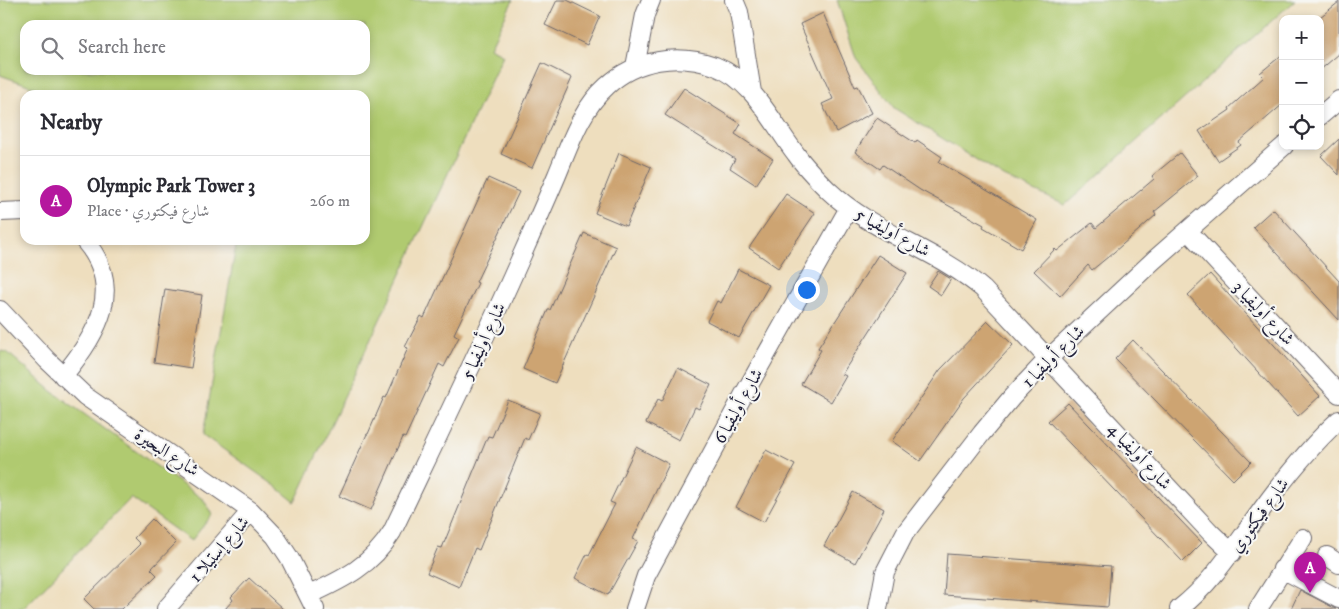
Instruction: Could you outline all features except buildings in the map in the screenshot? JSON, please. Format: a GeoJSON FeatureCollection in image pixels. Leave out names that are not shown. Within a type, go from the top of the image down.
{"type":"FeatureCollection","features":[{"type":"Feature","properties":{"kind":"street"},"geometry":{"type":"LineString","coordinates":[[635,67],[645,15],[651,0]]}},
{"type":"Feature","properties":{"kind":"street","name":"شارع أوليفيا 5"},"geometry":{"type":"LineString","coordinates":[[734,0],[739,12],[752,92]]}},
{"type":"Feature","properties":{"kind":"street","name":"شارع أوليفيا 5"},"geometry":{"type":"LineString","coordinates":[[312,602],[367,564],[385,544],[465,379],[584,116],[605,87],[635,67],[655,61],[676,59],[698,61],[718,67],[736,78],[752,92],[802,162],[830,192],[849,208],[894,236],[944,261],[972,279],[1004,309],[1049,358]]}},
{"type":"Feature","properties":{"kind":"street","name":"شارع أوليفيا 1"},"geometry":{"type":"LineString","coordinates":[[878,609],[885,572],[905,533],[982,433],[1049,358],[1279,150]]}},
{"type":"Feature","properties":{"kind":"street","name":"شارع أوليفيا 6"},"geometry":{"type":"LineString","coordinates":[[635,609],[640,590],[655,559],[744,394],[849,208]]}},
{"type":"Feature","properties":{"kind":"street"},"geometry":{"type":"LineString","coordinates":[[0,212],[20,211]]}},
{"type":"Feature","properties":{"kind":"street","name":"شارع أوليفيا 3"},"geometry":{"type":"LineString","coordinates":[[1188,231],[1339,394]]}},
{"type":"Feature","properties":{"kind":"street"},"geometry":{"type":"LineString","coordinates":[[63,376],[86,348],[95,332],[104,297],[105,280],[99,263],[87,245]]}},
{"type":"Feature","properties":{"kind":"street","name":"شارع البحيرة"},"geometry":{"type":"LineString","coordinates":[[0,310],[63,376],[85,396],[135,432],[233,496],[251,511],[275,536],[312,602]]}},
{"type":"Feature","properties":{"kind":"street","name":"شارع أوليفيا 4"},"geometry":{"type":"LineString","coordinates":[[1049,358],[1210,532],[1232,553]]}},
{"type":"Feature","properties":{"kind":"street","name":"شارع فيكتوري"},"geometry":{"type":"LineString","coordinates":[[1179,609],[1198,594],[1232,553],[1288,475],[1339,420]]}},
{"type":"Feature","properties":{"kind":"street","name":"شارع إستيلا 1"},"geometry":{"type":"LineString","coordinates":[[166,609],[251,511]]}},
{"type":"Feature","properties":{"kind":"street"},"geometry":{"type":"LineString","coordinates":[[1258,609],[1303,538]]}},
{"type":"Feature","properties":{"kind":"street"},"geometry":{"type":"LineString","coordinates":[[1282,569],[1339,599]]}},
{"type":"Feature","properties":{"kind":"green space"},"geometry":{"type":"Polygon","coordinates":[[[0,0],[513,0],[490,47],[503,55],[295,502],[203,435],[236,245],[370,245],[370,90],[42,90],[0,75],[0,0]]]}},
{"type":"Feature","properties":{"kind":"green space"},"geometry":{"type":"Polygon","coordinates":[[[837,0],[1295,0],[1065,205],[1004,177],[894,108],[856,58],[837,0]]]}},
{"type":"Feature","properties":{"kind":"green space"},"geometry":{"type":"Polygon","coordinates":[[[0,351],[7,352],[52,391],[204,500],[212,515],[191,541],[131,498],[23,609],[0,609],[0,351]]]}},
{"type":"Feature","properties":{"kind":"place","name":"Olympic Park Tower 3"},"geometry":{"type":"Point","coordinates":[1310,593]}}]}
